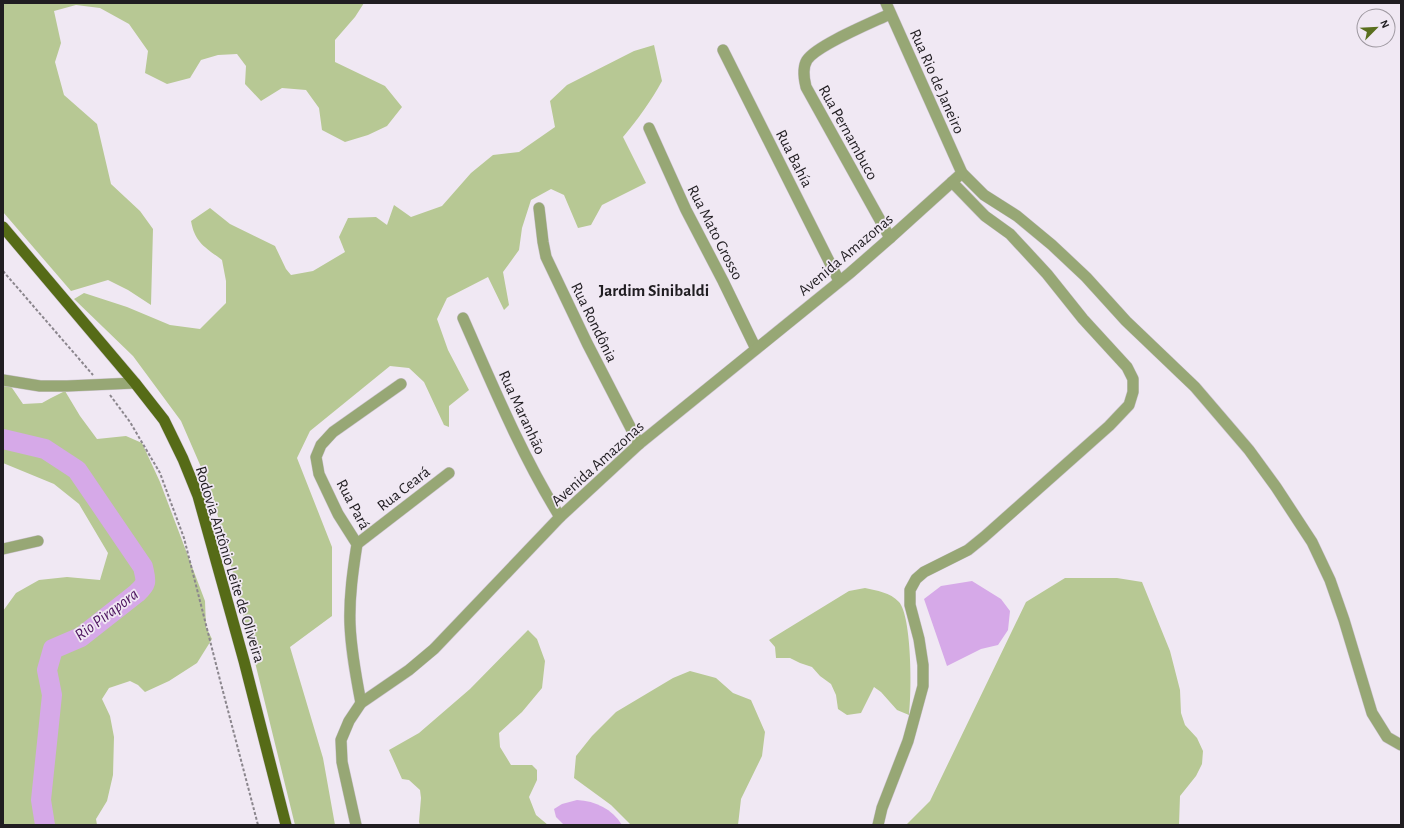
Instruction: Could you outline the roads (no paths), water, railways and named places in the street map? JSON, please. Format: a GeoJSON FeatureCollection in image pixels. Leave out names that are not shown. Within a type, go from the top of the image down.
{"type":"FeatureCollection","features":[{"type":"Feature","properties":{"kind":"main road","name":"Rodovia Antônio Leite de Oliveira"},"geometry":{"type":"LineString","coordinates":[[3,227],[135,383],[164,420],[183,459],[198,496],[244,661],[286,825]]}},
{"type":"Feature","properties":{"kind":"street","name":"Rua Rio de Janeiro"},"geometry":{"type":"LineString","coordinates":[[886,3],[962,173]]}},
{"type":"Feature","properties":{"kind":"street","name":"Rua Pernambuco"},"geometry":{"type":"LineString","coordinates":[[890,14],[819,49],[806,61],[804,78],[806,87],[890,238]]}},
{"type":"Feature","properties":{"kind":"street","name":"Rua Bahía"},"geometry":{"type":"LineString","coordinates":[[723,50],[839,281]]}},
{"type":"Feature","properties":{"kind":"street","name":"Rua Mato Grosso"},"geometry":{"type":"LineString","coordinates":[[649,128],[686,210],[756,349]]}},
{"type":"Feature","properties":{"kind":"street","name":"Avenida Amazonas"},"geometry":{"type":"LineString","coordinates":[[356,825],[342,762],[341,740],[349,721],[361,703],[409,670],[434,649],[560,517],[640,444],[839,281],[890,238],[962,173]]}},
{"type":"Feature","properties":{"kind":"street"},"geometry":{"type":"LineString","coordinates":[[962,173],[984,195],[1017,216],[1052,245],[1086,277],[1126,321],[1195,387],[1249,450],[1276,487],[1312,542],[1332,587],[1344,620],[1372,713],[1387,737],[1401,745]]}},
{"type":"Feature","properties":{"kind":"street"},"geometry":{"type":"LineString","coordinates":[[878,825],[882,808],[908,741],[923,686],[923,665],[919,638],[910,605],[910,590],[916,580],[924,572],[968,550],[984,537],[1109,426],[1129,405],[1134,392],[1133,379],[1127,368],[1083,319],[1047,274],[1010,234],[985,216],[952,182]]}},
{"type":"Feature","properties":{"kind":"street","name":"Rua Rondônia"},"geometry":{"type":"LineString","coordinates":[[539,208],[546,256],[587,343],[640,444]]}},
{"type":"Feature","properties":{"kind":"street","name":"Rua Maranhão"},"geometry":{"type":"LineString","coordinates":[[463,318],[507,418],[542,487],[560,517]]}},
{"type":"Feature","properties":{"kind":"street"},"geometry":{"type":"LineString","coordinates":[[3,380],[40,386],[79,387],[101,384],[135,383]]}},
{"type":"Feature","properties":{"kind":"street","name":"Rua Pará"},"geometry":{"type":"LineString","coordinates":[[361,703],[353,654],[350,623],[352,578],[357,544],[335,507],[319,474],[316,457],[321,445],[333,432],[401,384]]}},
{"type":"Feature","properties":{"kind":"street","name":"Rua Ceará"},"geometry":{"type":"LineString","coordinates":[[357,544],[449,473]]}},
{"type":"Feature","properties":{"kind":"street"},"geometry":{"type":"LineString","coordinates":[[3,549],[38,541]]}},
{"type":"Feature","properties":{"kind":"waterway","name":"Rio Pirapora"},"geometry":{"type":"LineString","coordinates":[[3,439],[45,449],[77,470],[143,567],[145,579],[145,584],[137,593],[81,637],[53,649],[47,670],[52,695],[41,800],[45,825]]}},
{"type":"Feature","properties":{"kind":"district","name":"Jardim Sinibaldi"},"geometry":{"type":"Point","coordinates":[654,290]}}]}
